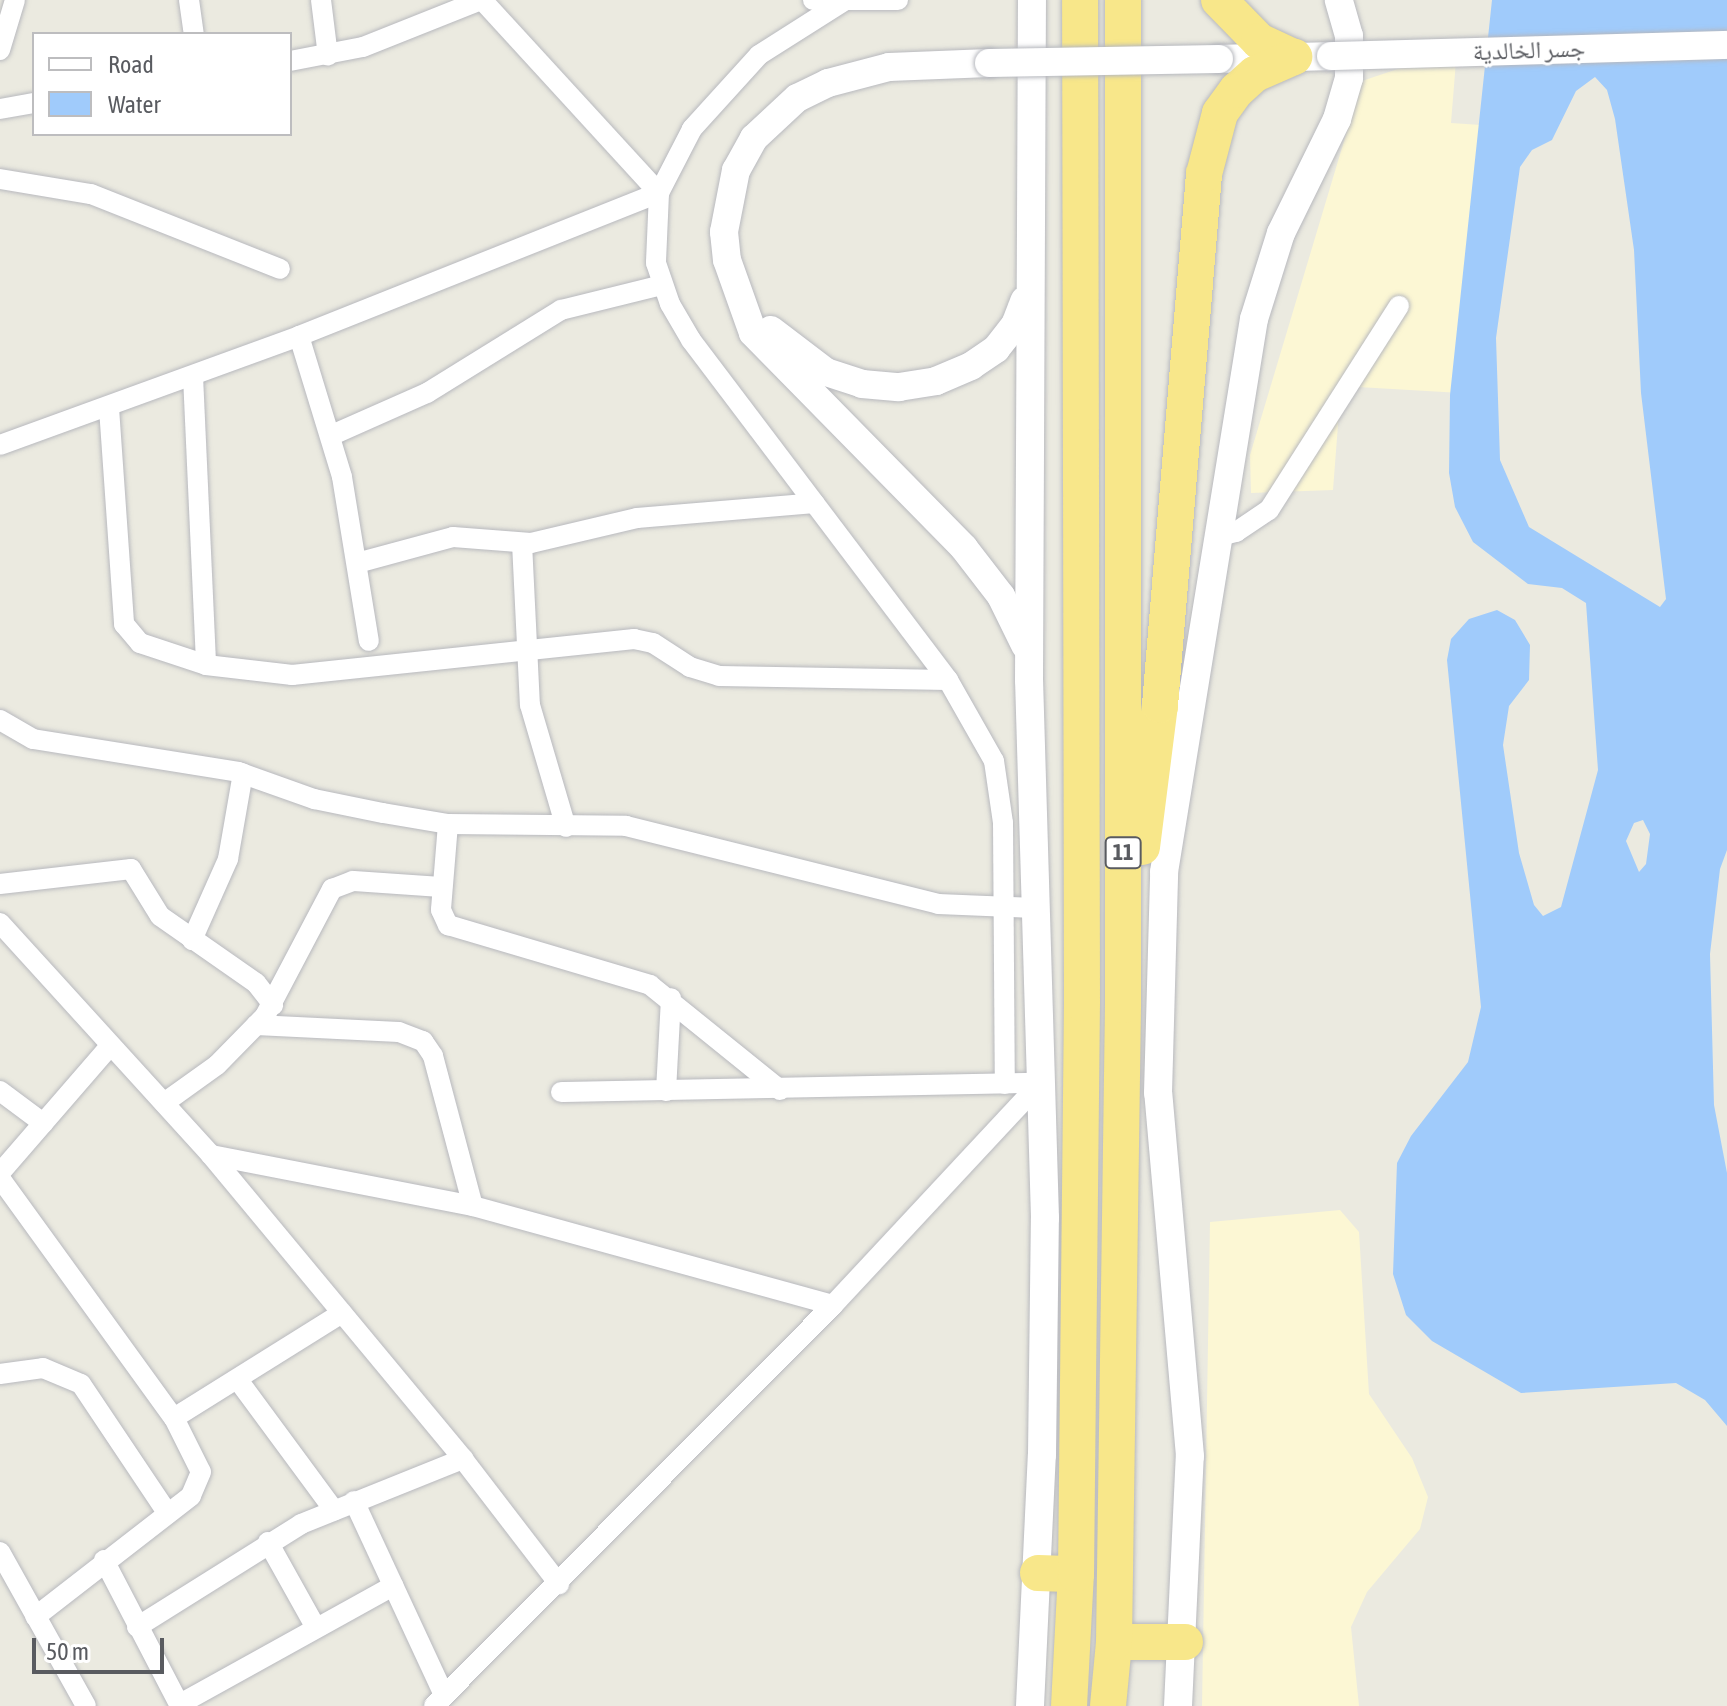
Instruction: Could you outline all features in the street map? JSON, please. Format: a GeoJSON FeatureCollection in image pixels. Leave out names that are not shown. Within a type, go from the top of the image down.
{"type":"FeatureCollection","features":[{"type":"Feature","properties":{"kind":"highway","name":"11"},"geometry":{"type":"LineString","coordinates":[[1069,1706],[1076,1574],[1082,1003],[1080,0]]}},
{"type":"Feature","properties":{"kind":"highway","name":"11"},"geometry":{"type":"LineString","coordinates":[[1108,1706],[1114,1642],[1123,1005],[1123,0]]}},
{"type":"Feature","properties":{"kind":"highway"},"geometry":{"type":"LineString","coordinates":[[1219,0],[1259,41],[1294,57]]}},
{"type":"Feature","properties":{"kind":"highway"},"geometry":{"type":"LineString","coordinates":[[1082,1003],[1123,1005],[1160,705],[1204,174],[1220,113],[1237,90],[1255,74],[1294,57]]}},
{"type":"Feature","properties":{"kind":"highway"},"geometry":{"type":"LineString","coordinates":[[1038,1573],[1076,1574]]}},
{"type":"Feature","properties":{"kind":"highway"},"geometry":{"type":"LineString","coordinates":[[1114,1642],[1185,1642]]}},
{"type":"Feature","properties":{"kind":"main road"},"geometry":{"type":"LineString","coordinates":[[1030,1706],[1038,1573],[1045,1307],[1029,680],[1028,289],[1032,0]]}},
{"type":"Feature","properties":{"kind":"main road"},"geometry":{"type":"LineString","coordinates":[[1178,1706],[1185,1642],[1188,1403],[1161,1151],[1158,945],[1172,798],[1216,537],[1266,276],[1345,99],[1350,47],[1339,0]]}},
{"type":"Feature","properties":{"kind":"main road","name":"جسر الخالدية"},"geometry":{"type":"LineString","coordinates":[[1029,680],[1016,621],[983,571],[753,333],[727,260],[727,200],[736,170],[774,117],[797,98],[858,74],[989,63],[1727,45]]}},
{"type":"Feature","properties":{"kind":"main road"},"geometry":{"type":"LineString","coordinates":[[735,287],[772,331],[826,372],[862,384],[899,387],[936,381],[996,349],[1015,325],[1028,289]]}},
{"type":"Feature","properties":{"kind":"street"},"geometry":{"type":"LineString","coordinates":[[0,50],[15,0]]}},
{"type":"Feature","properties":{"kind":"street"},"geometry":{"type":"LineString","coordinates":[[189,0],[194,32]]}},
{"type":"Feature","properties":{"kind":"street"},"geometry":{"type":"LineString","coordinates":[[321,0],[328,56]]}},
{"type":"Feature","properties":{"kind":"street"},"geometry":{"type":"LineString","coordinates":[[292,61],[328,56],[482,0],[659,193]]}},
{"type":"Feature","properties":{"kind":"street"},"geometry":{"type":"LineString","coordinates":[[813,0],[898,0]]}},
{"type":"Feature","properties":{"kind":"street"},"geometry":{"type":"LineString","coordinates":[[844,1],[785,34],[734,78],[692,129],[659,193],[654,239],[662,285],[691,340],[948,680],[985,741],[1000,781],[1005,1084]]}},
{"type":"Feature","properties":{"kind":"street"},"geometry":{"type":"LineString","coordinates":[[0,109],[32,103]]}},
{"type":"Feature","properties":{"kind":"street"},"geometry":{"type":"LineString","coordinates":[[0,179],[91,194],[280,269]]}},
{"type":"Feature","properties":{"kind":"street"},"geometry":{"type":"LineString","coordinates":[[0,445],[109,408],[299,336],[659,193]]}},
{"type":"Feature","properties":{"kind":"street"},"geometry":{"type":"LineString","coordinates":[[332,435],[427,393],[561,310],[662,285]]}},
{"type":"Feature","properties":{"kind":"street"},"geometry":{"type":"LineString","coordinates":[[1216,537],[1236,532],[1269,510],[1399,306]]}},
{"type":"Feature","properties":{"kind":"street"},"geometry":{"type":"LineString","coordinates":[[299,336],[332,435],[369,641]]}},
{"type":"Feature","properties":{"kind":"street"},"geometry":{"type":"LineString","coordinates":[[193,376],[206,665]]}},
{"type":"Feature","properties":{"kind":"street"},"geometry":{"type":"LineString","coordinates":[[109,408],[124,624],[140,643],[206,665],[292,675],[634,639],[653,643],[698,671],[719,676],[948,680]]}},
{"type":"Feature","properties":{"kind":"street"},"geometry":{"type":"LineString","coordinates":[[357,563],[453,537],[522,543],[637,518],[814,503]]}},
{"type":"Feature","properties":{"kind":"street"},"geometry":{"type":"LineString","coordinates":[[522,543],[526,650],[535,730],[566,827]]}},
{"type":"Feature","properties":{"kind":"street"},"geometry":{"type":"LineString","coordinates":[[0,720],[33,739],[243,773],[314,799],[448,824],[626,826],[938,904],[1035,908]]}},
{"type":"Feature","properties":{"kind":"street"},"geometry":{"type":"LineString","coordinates":[[192,940],[217,892],[243,773]]}},
{"type":"Feature","properties":{"kind":"street"},"geometry":{"type":"LineString","coordinates":[[448,824],[442,887],[443,918],[455,929],[628,975],[671,998],[780,1090]]}},
{"type":"Feature","properties":{"kind":"street"},"geometry":{"type":"LineString","coordinates":[[0,884],[131,869],[160,916],[264,990],[273,1005]]}},
{"type":"Feature","properties":{"kind":"street"},"geometry":{"type":"LineString","coordinates":[[164,1103],[217,1065],[273,1005],[332,889],[353,881],[442,887]]}},
{"type":"Feature","properties":{"kind":"street"},"geometry":{"type":"LineString","coordinates":[[0,923],[211,1155],[463,1459],[559,1584]]}},
{"type":"Feature","properties":{"kind":"street"},"geometry":{"type":"LineString","coordinates":[[666,1091],[671,998]]}},
{"type":"Feature","properties":{"kind":"street"},"geometry":{"type":"LineString","coordinates":[[256,1025],[399,1032],[423,1041],[433,1056],[473,1206]]}},
{"type":"Feature","properties":{"kind":"street"},"geometry":{"type":"LineString","coordinates":[[35,1617],[104,1560],[168,1514],[195,1491],[201,1479],[198,1459],[174,1418],[3,1168],[111,1045]]}},
{"type":"Feature","properties":{"kind":"street"},"geometry":{"type":"LineString","coordinates":[[561,1092],[1040,1083]]}},
{"type":"Feature","properties":{"kind":"street"},"geometry":{"type":"LineString","coordinates":[[354,1501],[393,1586],[439,1701],[559,1584],[833,1305],[1040,1083]]}},
{"type":"Feature","properties":{"kind":"street"},"geometry":{"type":"LineString","coordinates":[[0,1091],[43,1123]]}},
{"type":"Feature","properties":{"kind":"street"},"geometry":{"type":"LineString","coordinates":[[211,1155],[473,1206],[833,1305]]}},
{"type":"Feature","properties":{"kind":"street"},"geometry":{"type":"LineString","coordinates":[[174,1418],[342,1313]]}},
{"type":"Feature","properties":{"kind":"street"},"geometry":{"type":"LineString","coordinates":[[0,1374],[43,1368],[81,1384],[168,1514]]}},
{"type":"Feature","properties":{"kind":"street"},"geometry":{"type":"LineString","coordinates":[[238,1380],[334,1510]]}},
{"type":"Feature","properties":{"kind":"street"},"geometry":{"type":"LineString","coordinates":[[137,1627],[268,1542],[354,1501],[463,1459]]}},
{"type":"Feature","properties":{"kind":"street"},"geometry":{"type":"LineString","coordinates":[[268,1542],[315,1626]]}},
{"type":"Feature","properties":{"kind":"street"},"geometry":{"type":"LineString","coordinates":[[0,1552],[86,1706]]}},
{"type":"Feature","properties":{"kind":"street"},"geometry":{"type":"LineString","coordinates":[[104,1560],[180,1705],[315,1626],[393,1586]]}},
{"type":"Feature","properties":{"kind":"shaded area"},"geometry":{"type":"Polygon","coordinates":[[[1457,49],[1451,123],[1496,126],[1478,394],[1341,386],[1333,490],[1251,493],[1250,455],[1362,81],[1457,49]]]}},
{"type":"Feature","properties":{"kind":"shaded area"},"geometry":{"type":"Polygon","coordinates":[[[1340,1210],[1359,1232],[1369,1394],[1412,1458],[1428,1497],[1420,1529],[1367,1592],[1351,1627],[1359,1706],[1202,1706],[1210,1222],[1340,1210]]]}},
{"type":"Feature","properties":{"kind":"water"},"geometry":{"type":"Polygon","coordinates":[[[1492,0],[1727,0],[1727,850],[1720,869],[1710,954],[1714,1105],[1727,1173],[1727,1426],[1705,1400],[1676,1383],[1521,1393],[1432,1341],[1406,1315],[1393,1274],[1397,1163],[1411,1136],[1468,1062],[1481,1007],[1447,660],[1451,639],[1469,619],[1497,610],[1515,620],[1530,645],[1529,680],[1509,706],[1503,745],[1519,853],[1534,905],[1543,916],[1561,907],[1598,770],[1586,603],[1562,588],[1528,584],[1473,542],[1455,507],[1449,473],[1450,395],[1492,0]],[[1595,77],[1576,91],[1552,140],[1532,150],[1520,167],[1496,338],[1500,460],[1529,527],[1660,607],[1666,599],[1641,393],[1634,250],[1615,119],[1607,90],[1595,77]],[[1643,820],[1634,823],[1626,841],[1639,872],[1646,864],[1650,834],[1643,820]]]}}]}
